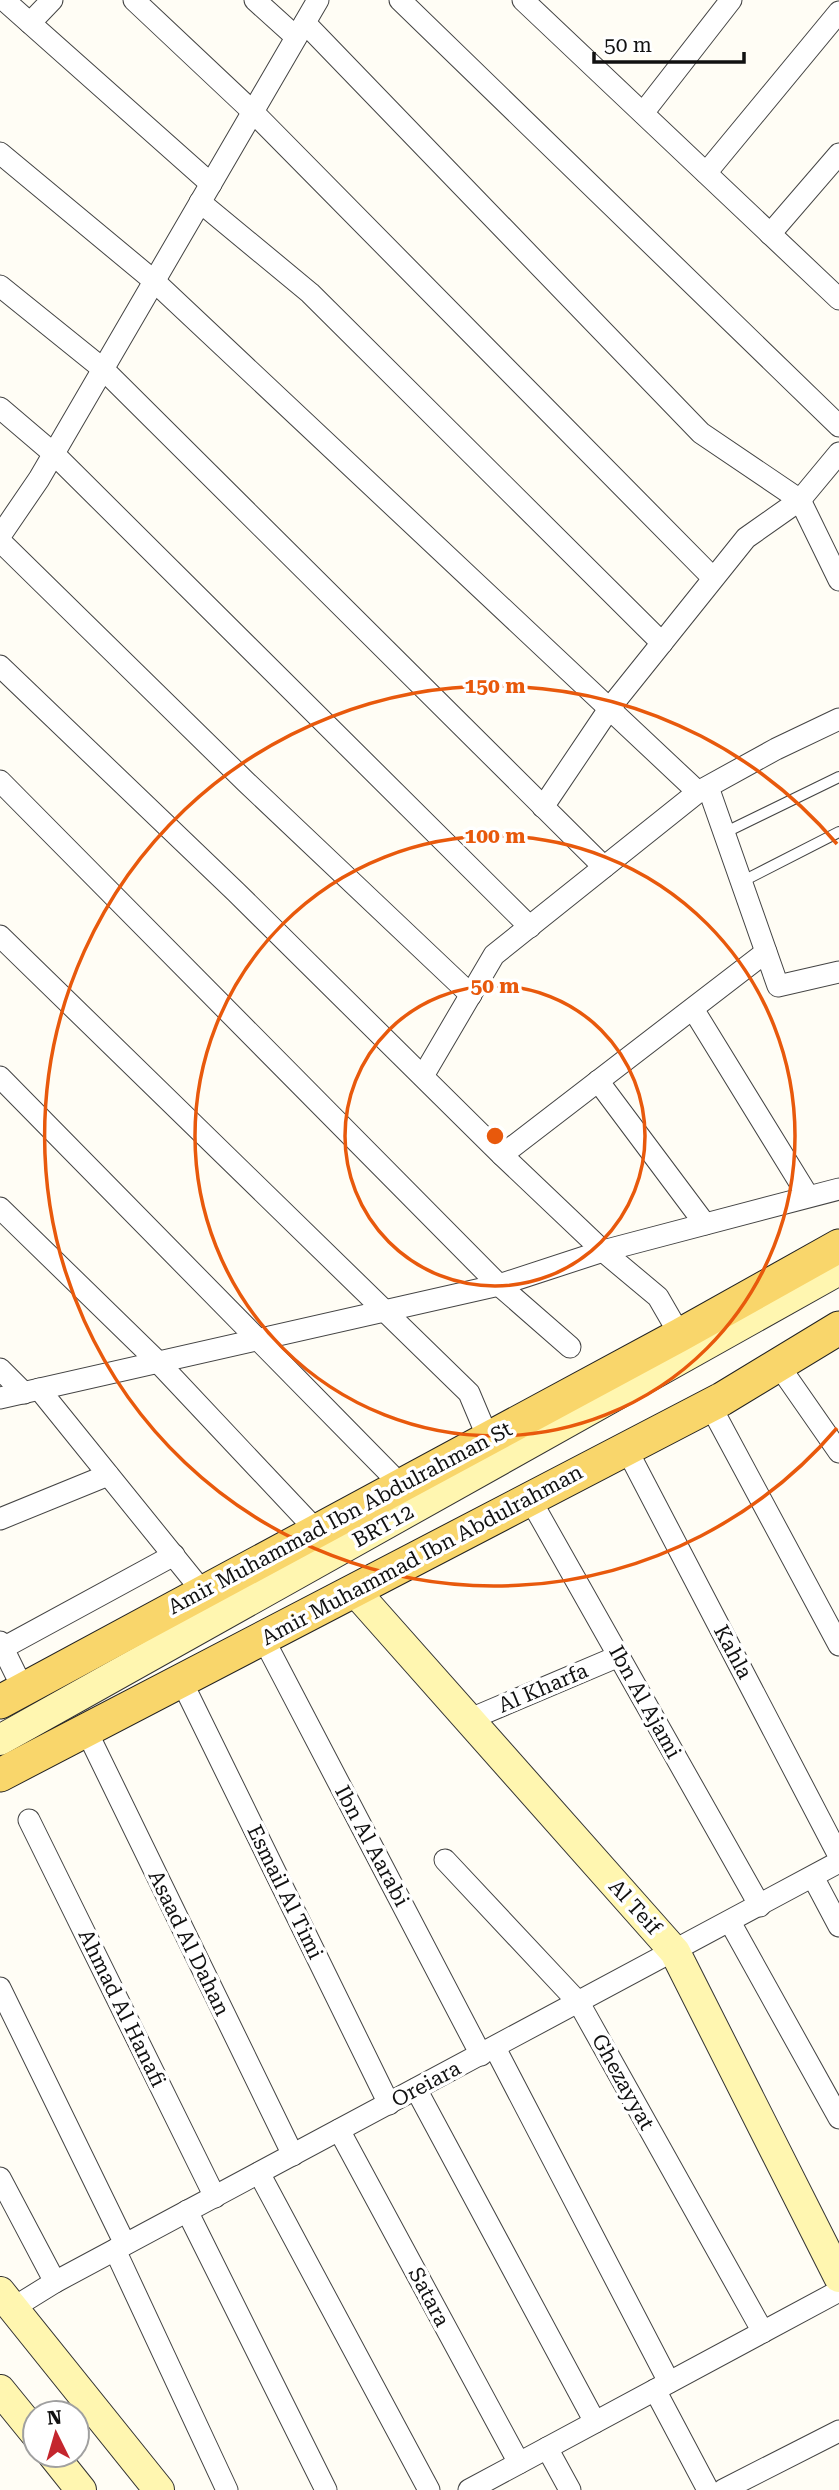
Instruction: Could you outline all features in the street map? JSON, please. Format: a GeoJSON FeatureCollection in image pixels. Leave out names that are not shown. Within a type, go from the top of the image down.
{"type":"FeatureCollection","features":[{"type":"Feature","properties":{"kind":"main road","name":"Amir Muhammad Ibn Abdulrahman St"},"geometry":{"type":"LineString","coordinates":[[12,1695],[680,1335],[839,1246]]}},
{"type":"Feature","properties":{"kind":"main road","name":"BRT12"},"geometry":{"type":"LineString","coordinates":[[0,1740],[839,1270]]}},
{"type":"Feature","properties":{"kind":"main road","name":"Amir Muhammad Ibn Abdulrahman"},"geometry":{"type":"LineString","coordinates":[[0,1775],[710,1405],[839,1328]]}},
{"type":"Feature","properties":{"kind":"main road","name":"Al Teif"},"geometry":{"type":"LineString","coordinates":[[354,1590],[675,1952],[839,2277]]}},
{"type":"Feature","properties":{"kind":"main road"},"geometry":{"type":"LineString","coordinates":[[6,2300],[159,2490]]}},
{"type":"Feature","properties":{"kind":"main road"},"geometry":{"type":"LineString","coordinates":[[0,2390],[21,2416]]}},
{"type":"Feature","properties":{"kind":"main road"},"geometry":{"type":"LineString","coordinates":[[64,2469],[81,2490]]}},
{"type":"Feature","properties":{"kind":"street"},"geometry":{"type":"LineString","coordinates":[[4,0],[310,293],[662,643]]}},
{"type":"Feature","properties":{"kind":"street"},"geometry":{"type":"LineString","coordinates":[[30,23],[52,0]]}},
{"type":"Feature","properties":{"kind":"street"},"geometry":{"type":"LineString","coordinates":[[134,0],[253,112],[713,578]]}},
{"type":"Feature","properties":{"kind":"street"},"geometry":{"type":"LineString","coordinates":[[255,0],[300,30],[701,433],[800,500],[839,580]]}},
{"type":"Feature","properties":{"kind":"street"},"geometry":{"type":"LineString","coordinates":[[318,0],[54,454],[0,539],[246,782],[471,995]]}},
{"type":"Feature","properties":{"kind":"street"},"geometry":{"type":"LineString","coordinates":[[400,0],[839,426]]}},
{"type":"Feature","properties":{"kind":"street"},"geometry":{"type":"LineString","coordinates":[[523,0],[839,299]]}},
{"type":"Feature","properties":{"kind":"street"},"geometry":{"type":"LineString","coordinates":[[643,113],[731,0]]}},
{"type":"Feature","properties":{"kind":"street"},"geometry":{"type":"LineString","coordinates":[[706,173],[839,12]]}},
{"type":"Feature","properties":{"kind":"street"},"geometry":{"type":"LineString","coordinates":[[0,153],[154,281],[609,709],[703,790],[724,833],[778,986],[839,972]]}},
{"type":"Feature","properties":{"kind":"street"},"geometry":{"type":"LineString","coordinates":[[770,234],[836,162]]}},
{"type":"Feature","properties":{"kind":"street"},"geometry":{"type":"LineString","coordinates":[[0,286],[103,369],[604,867]]}},
{"type":"Feature","properties":{"kind":"street"},"geometry":{"type":"LineString","coordinates":[[0,408],[54,454],[530,927]]}},
{"type":"Feature","properties":{"kind":"street"},"geometry":{"type":"LineString","coordinates":[[543,807],[609,709],[746,538],[800,500],[839,453]]}},
{"type":"Feature","properties":{"kind":"street"},"geometry":{"type":"LineString","coordinates":[[0,666],[236,892],[502,1155],[603,1251],[658,1297],[680,1335]]}},
{"type":"Feature","properties":{"kind":"street"},"geometry":{"type":"LineString","coordinates":[[423,1076],[495,956],[703,790],[776,748],[839,719]]}},
{"type":"Feature","properties":{"kind":"street"},"geometry":{"type":"LineString","coordinates":[[0,781],[499,1284],[570,1347]]}},
{"type":"Feature","properties":{"kind":"street"},"geometry":{"type":"LineString","coordinates":[[0,936],[469,1393],[488,1438]]}},
{"type":"Feature","properties":{"kind":"street"},"geometry":{"type":"LineString","coordinates":[[502,1155],[766,952]]}},
{"type":"Feature","properties":{"kind":"street"},"geometry":{"type":"LineString","coordinates":[[693,1009],[808,1196]]}},
{"type":"Feature","properties":{"kind":"street"},"geometry":{"type":"LineString","coordinates":[[0,1077],[401,1485]]}},
{"type":"Feature","properties":{"kind":"street"},"geometry":{"type":"LineString","coordinates":[[598,1081],[705,1224]]}},
{"type":"Feature","properties":{"kind":"street"},"geometry":{"type":"LineString","coordinates":[[0,1398],[499,1284],[603,1251],[839,1189]]}},
{"type":"Feature","properties":{"kind":"street"},"geometry":{"type":"LineString","coordinates":[[0,1208],[158,1362],[317,1531]]}},
{"type":"Feature","properties":{"kind":"street"},"geometry":{"type":"LineString","coordinates":[[777,1363],[839,1452]]}},
{"type":"Feature","properties":{"kind":"street"},"geometry":{"type":"LineString","coordinates":[[0,1369],[32,1391],[108,1475],[203,1592]]}},
{"type":"Feature","properties":{"kind":"street"},"geometry":{"type":"LineString","coordinates":[[710,1405],[839,1645]]}},
{"type":"Feature","properties":{"kind":"street","name":"Kahla"},"geometry":{"type":"LineString","coordinates":[[626,1448],[839,1856]]}},
{"type":"Feature","properties":{"kind":"street"},"geometry":{"type":"LineString","coordinates":[[0,1519],[108,1475]]}},
{"type":"Feature","properties":{"kind":"street","name":"Ibn Al Ajami"},"geometry":{"type":"LineString","coordinates":[[530,1499],[760,1906]]}},
{"type":"Feature","properties":{"kind":"street"},"geometry":{"type":"LineString","coordinates":[[12,1695],[1,1645],[174,1555]]}},
{"type":"Feature","properties":{"kind":"street","name":"Ibn Al Aarabi"},"geometry":{"type":"LineString","coordinates":[[263,1638],[488,2051],[662,2386],[708,2490]]}},
{"type":"Feature","properties":{"kind":"street","name":"Al Kharfa"},"geometry":{"type":"LineString","coordinates":[[468,1720],[619,1656]]}},
{"type":"Feature","properties":{"kind":"street","name":"Esmail Al Timi"},"geometry":{"type":"LineString","coordinates":[[181,1680],[389,2104]]}},
{"type":"Feature","properties":{"kind":"street","name":"Asaad Al Dahan"},"geometry":{"type":"LineString","coordinates":[[86,1730],[293,2155]]}},
{"type":"Feature","properties":{"kind":"street","name":"Ahmad Al Hanafi"},"geometry":{"type":"LineString","coordinates":[[29,1820],[215,2197]]}},
{"type":"Feature","properties":{"kind":"street","name":"Ghezayyat"},"geometry":{"type":"LineString","coordinates":[[445,1860],[579,2003],[763,2332]]}},
{"type":"Feature","properties":{"kind":"street","name":"Oreiara"},"geometry":{"type":"LineString","coordinates":[[6,2300],[55,2282],[839,1862]]}},
{"type":"Feature","properties":{"kind":"street"},"geometry":{"type":"LineString","coordinates":[[813,1877],[839,1926]]}},
{"type":"Feature","properties":{"kind":"street"},"geometry":{"type":"LineString","coordinates":[[730,1922],[839,2118]]}},
{"type":"Feature","properties":{"kind":"street"},"geometry":{"type":"LineString","coordinates":[[0,1988],[120,2247],[227,2490]]}},
{"type":"Feature","properties":{"kind":"street"},"geometry":{"type":"LineString","coordinates":[[416,2090],[595,2422]]}},
{"type":"Feature","properties":{"kind":"street","name":"Satara"},"geometry":{"type":"LineString","coordinates":[[339,2130],[519,2463]]}},
{"type":"Feature","properties":{"kind":"street"},"geometry":{"type":"LineString","coordinates":[[259,2173],[429,2490]]}},
{"type":"Feature","properties":{"kind":"street"},"geometry":{"type":"LineString","coordinates":[[0,2178],[55,2282]]}},
{"type":"Feature","properties":{"kind":"street"},"geometry":{"type":"LineString","coordinates":[[187,2211],[326,2490]]}},
{"type":"Feature","properties":{"kind":"street"},"geometry":{"type":"LineString","coordinates":[[468,2490],[839,2291]]}},
{"type":"Feature","properties":{"kind":"street"},"geometry":{"type":"LineString","coordinates":[[723,2490],[839,2431]]}},
{"type":"Feature","properties":{"kind":"street"},"geometry":{"type":"LineString","coordinates":[[547,2448],[570,2490]]}},
{"type":"Feature","properties":{"kind":"lane"},"geometry":{"type":"LineString","coordinates":[[724,833],[839,777]]}},
{"type":"Feature","properties":{"kind":"lane"},"geometry":{"type":"LineString","coordinates":[[741,883],[839,832]]}}]}
